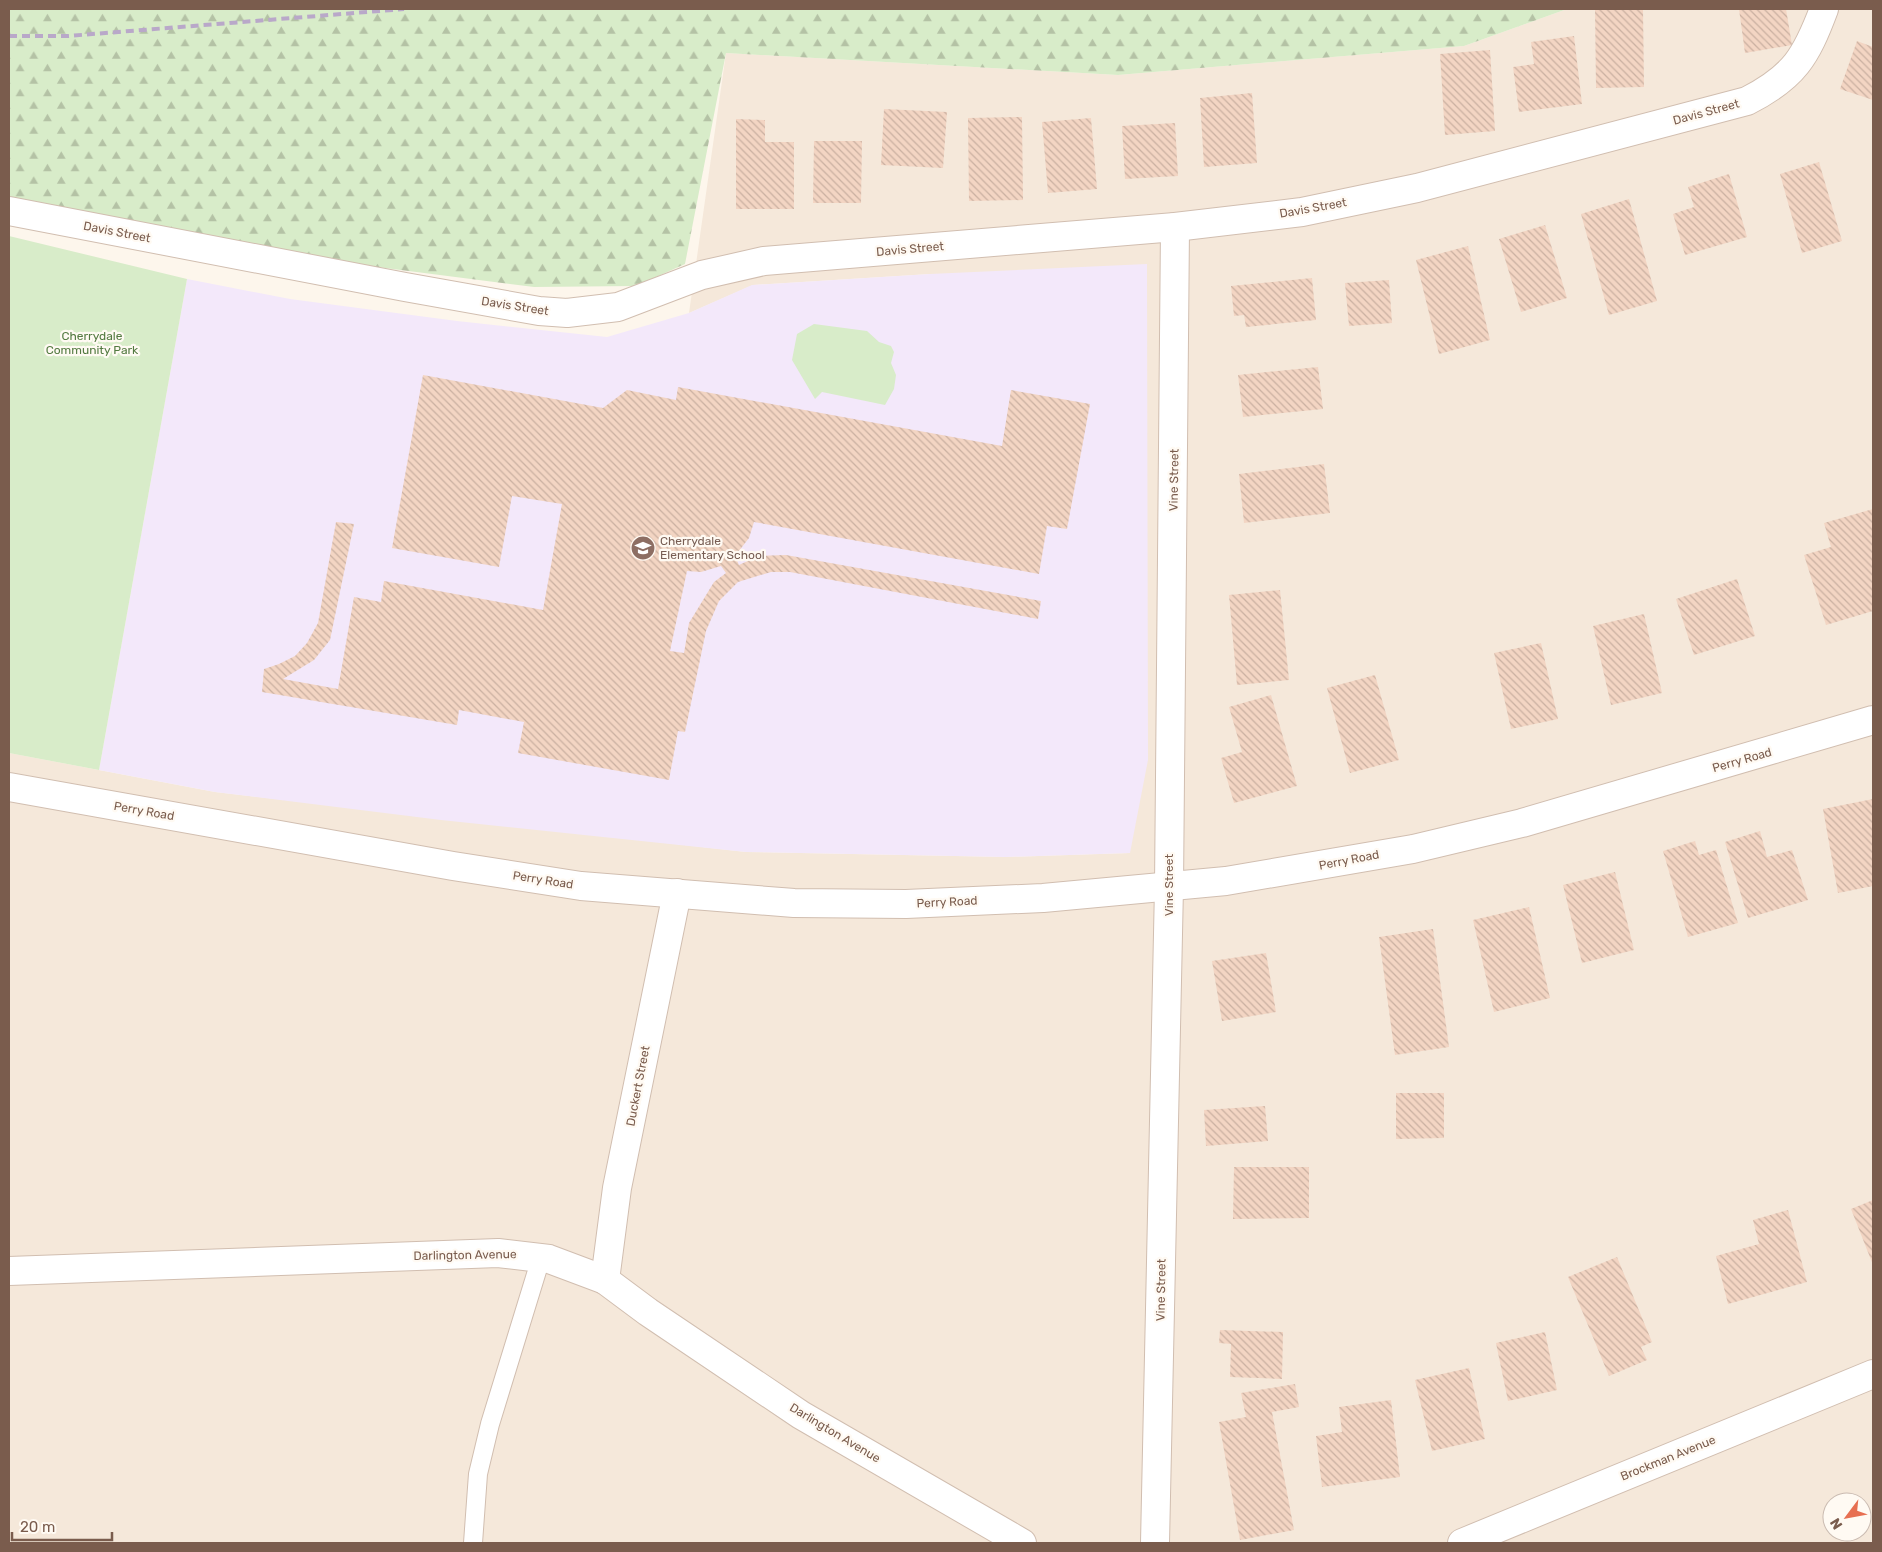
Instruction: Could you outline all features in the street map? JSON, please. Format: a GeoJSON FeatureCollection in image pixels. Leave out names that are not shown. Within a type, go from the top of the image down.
{"type":"FeatureCollection","features":[{"type":"Feature","properties":{"kind":"street","name":"Davis Street"},"geometry":{"type":"LineString","coordinates":[[9,211],[389,284],[539,311],[567,313],[618,307],[702,275],[764,261],[1175,228],[1302,212],[1418,188],[1747,101],[1771,89],[1800,61],[1811,42],[1824,9]]}},
{"type":"Feature","properties":{"kind":"street","name":"Vine Street"},"geometry":{"type":"LineString","coordinates":[[1155,1543],[1169,887],[1175,228]]}},
{"type":"Feature","properties":{"kind":"street","name":"Perry Road"},"geometry":{"type":"LineString","coordinates":[[9,787],[453,866],[581,886],[794,903],[906,904],[1043,898],[1226,881],[1298,870],[1422,846],[1541,817],[1873,720]]}},
{"type":"Feature","properties":{"kind":"street","name":"Duckert Street"},"geometry":{"type":"LineString","coordinates":[[605,1280],[618,1188],[677,893]]}},
{"type":"Feature","properties":{"kind":"street","name":"Darlington Avenue"},"geometry":{"type":"LineString","coordinates":[[9,1271],[498,1253],[541,1258],[605,1280],[648,1312],[801,1414],[1022,1543]]}},
{"type":"Feature","properties":{"kind":"street","name":"Brockman Avenue"},"geometry":{"type":"LineString","coordinates":[[1462,1543],[1873,1374]]}},
{"type":"Feature","properties":{"kind":"lane"},"geometry":{"type":"LineString","coordinates":[[473,1543],[478,1474],[486,1440],[541,1258]]}},
{"type":"Feature","properties":{"kind":"shaded area"},"geometry":{"type":"Polygon","coordinates":[[[1567,9],[1873,9],[1873,1543],[9,1543],[9,753],[215,792],[746,852],[1006,857],[1130,853],[930,274],[753,285],[689,313],[726,53],[1118,75],[1464,46],[1567,9]]]}},
{"type":"Feature","properties":{"kind":"shaded area","name":"Cherrydale Elementary School"},"geometry":{"type":"Polygon","coordinates":[[[1147,264],[1148,760],[1130,853],[1006,857],[746,852],[441,820],[215,792],[99,770],[187,279],[290,299],[457,321],[607,337],[689,313],[752,285],[930,274],[1147,264]]]}},
{"type":"Feature","properties":{"kind":"green space"},"geometry":{"type":"Polygon","coordinates":[[[9,9],[1567,9],[1464,46],[1118,75],[726,53],[685,264],[636,286],[534,287],[354,264],[9,202],[9,9]]]}},
{"type":"Feature","properties":{"kind":"green space","name":"Cherrydale Community Park"},"geometry":{"type":"Polygon","coordinates":[[[9,236],[187,279],[99,770],[9,753],[9,236]]]}},
{"type":"Feature","properties":{"kind":"green space"},"geometry":{"type":"Polygon","coordinates":[[[814,324],[867,331],[879,342],[891,346],[894,352],[891,363],[896,375],[894,389],[885,405],[822,392],[815,399],[792,360],[797,334],[814,324]]]}},
{"type":"Feature","properties":{"kind":"building"},"geometry":{"type":"Polygon","coordinates":[[[1595,9],[1643,9],[1644,87],[1596,88],[1595,9]]]}},
{"type":"Feature","properties":{"kind":"building"},"geometry":{"type":"Polygon","coordinates":[[[1739,9],[1786,9],[1792,45],[1745,53],[1739,9]]]}},
{"type":"Feature","properties":{"kind":"building"},"geometry":{"type":"Polygon","coordinates":[[[1574,36],[1582,104],[1519,112],[1513,67],[1534,64],[1531,42],[1574,36]]]}},
{"type":"Feature","properties":{"kind":"building"},"geometry":{"type":"Polygon","coordinates":[[[1857,41],[1873,47],[1873,100],[1840,89],[1857,41]]]}},
{"type":"Feature","properties":{"kind":"building"},"geometry":{"type":"Polygon","coordinates":[[[1490,50],[1495,131],[1445,135],[1440,54],[1490,50]]]}},
{"type":"Feature","properties":{"kind":"building"},"geometry":{"type":"Polygon","coordinates":[[[1252,93],[1257,163],[1204,167],[1200,98],[1252,93]]]}},
{"type":"Feature","properties":{"kind":"building"},"geometry":{"type":"Polygon","coordinates":[[[884,109],[947,112],[943,168],[881,165],[884,109]]]}},
{"type":"Feature","properties":{"kind":"building"},"geometry":{"type":"Polygon","coordinates":[[[1022,117],[1023,200],[969,201],[968,118],[1022,117]]]}},
{"type":"Feature","properties":{"kind":"building"},"geometry":{"type":"Polygon","coordinates":[[[1091,118],[1097,189],[1048,193],[1042,122],[1091,118]]]}},
{"type":"Feature","properties":{"kind":"building"},"geometry":{"type":"Polygon","coordinates":[[[736,119],[765,120],[765,142],[794,142],[794,209],[736,209],[736,119]]]}},
{"type":"Feature","properties":{"kind":"building"},"geometry":{"type":"Polygon","coordinates":[[[1175,123],[1178,176],[1125,179],[1122,126],[1175,123]]]}},
{"type":"Feature","properties":{"kind":"building"},"geometry":{"type":"Polygon","coordinates":[[[814,141],[862,141],[861,203],[813,203],[814,141]]]}},
{"type":"Feature","properties":{"kind":"building"},"geometry":{"type":"Polygon","coordinates":[[[1819,162],[1842,241],[1802,253],[1780,174],[1819,162]]]}},
{"type":"Feature","properties":{"kind":"building"},"geometry":{"type":"Polygon","coordinates":[[[1729,174],[1747,237],[1685,255],[1673,214],[1694,207],[1688,187],[1729,174]]]}},
{"type":"Feature","properties":{"kind":"building"},"geometry":{"type":"Polygon","coordinates":[[[1629,199],[1657,301],[1609,315],[1581,214],[1629,199]]]}},
{"type":"Feature","properties":{"kind":"building"},"geometry":{"type":"Polygon","coordinates":[[[1545,225],[1567,298],[1521,312],[1499,239],[1545,225]]]}},
{"type":"Feature","properties":{"kind":"building"},"geometry":{"type":"Polygon","coordinates":[[[1468,246],[1490,340],[1439,354],[1416,260],[1468,246]]]}},
{"type":"Feature","properties":{"kind":"building"},"geometry":{"type":"Polygon","coordinates":[[[1312,278],[1316,320],[1246,327],[1244,315],[1234,316],[1231,286],[1312,278]]]}},
{"type":"Feature","properties":{"kind":"building"},"geometry":{"type":"Polygon","coordinates":[[[1389,280],[1392,323],[1349,326],[1345,283],[1389,280]]]}},
{"type":"Feature","properties":{"kind":"building"},"geometry":{"type":"Polygon","coordinates":[[[1318,367],[1323,409],[1243,417],[1238,375],[1318,367]]]}},
{"type":"Feature","properties":{"kind":"building"},"geometry":{"type":"Polygon","coordinates":[[[423,375],[603,408],[627,390],[676,400],[678,387],[1002,446],[1011,390],[1090,404],[1067,529],[1047,526],[1039,574],[754,522],[749,538],[735,556],[739,565],[758,556],[786,555],[1041,601],[1038,619],[790,572],[771,572],[738,582],[719,601],[706,631],[685,732],[678,731],[669,780],[518,753],[524,722],[459,710],[457,725],[262,692],[264,669],[295,656],[307,643],[318,623],[336,522],[354,524],[330,640],[314,660],[283,679],[338,689],[354,597],[381,602],[384,581],[543,610],[562,504],[512,496],[499,567],[392,548],[423,375]],[[721,566],[701,572],[687,571],[670,651],[684,653],[689,623],[714,582],[726,573],[721,566]]]}},
{"type":"Feature","properties":{"kind":"building"},"geometry":{"type":"Polygon","coordinates":[[[1324,464],[1330,513],[1244,523],[1239,474],[1324,464]]]}},
{"type":"Feature","properties":{"kind":"building"},"geometry":{"type":"Polygon","coordinates":[[[1873,509],[1873,611],[1826,625],[1804,555],[1831,547],[1824,523],[1873,509]]]}},
{"type":"Feature","properties":{"kind":"building"},"geometry":{"type":"Polygon","coordinates":[[[1737,579],[1755,636],[1694,655],[1676,599],[1737,579]]]}},
{"type":"Feature","properties":{"kind":"building"},"geometry":{"type":"Polygon","coordinates":[[[1280,590],[1289,680],[1237,685],[1229,595],[1280,590]]]}},
{"type":"Feature","properties":{"kind":"building"},"geometry":{"type":"Polygon","coordinates":[[[1644,614],[1662,693],[1611,705],[1593,626],[1644,614]]]}},
{"type":"Feature","properties":{"kind":"building"},"geometry":{"type":"Polygon","coordinates":[[[1541,643],[1558,719],[1511,729],[1494,653],[1541,643]]]}},
{"type":"Feature","properties":{"kind":"building"},"geometry":{"type":"Polygon","coordinates":[[[1375,675],[1399,760],[1350,773],[1327,688],[1375,675]]]}},
{"type":"Feature","properties":{"kind":"building"},"geometry":{"type":"Polygon","coordinates":[[[1271,695],[1297,786],[1234,803],[1221,758],[1242,752],[1229,707],[1271,695]]]}},
{"type":"Feature","properties":{"kind":"building"},"geometry":{"type":"Polygon","coordinates":[[[1873,799],[1873,886],[1838,893],[1823,809],[1873,799]]]}},
{"type":"Feature","properties":{"kind":"building"},"geometry":{"type":"Polygon","coordinates":[[[1760,831],[1767,857],[1792,850],[1808,900],[1748,918],[1725,842],[1760,831]]]}},
{"type":"Feature","properties":{"kind":"building"},"geometry":{"type":"Polygon","coordinates":[[[1695,841],[1699,855],[1716,850],[1738,923],[1688,937],[1663,851],[1695,841]]]}},
{"type":"Feature","properties":{"kind":"building"},"geometry":{"type":"Polygon","coordinates":[[[1615,872],[1634,950],[1582,963],[1563,885],[1615,872]]]}},
{"type":"Feature","properties":{"kind":"building"},"geometry":{"type":"Polygon","coordinates":[[[1529,907],[1550,998],[1494,1012],[1473,920],[1529,907]]]}},
{"type":"Feature","properties":{"kind":"building"},"geometry":{"type":"Polygon","coordinates":[[[1433,929],[1449,1047],[1395,1055],[1379,937],[1433,929]]]}},
{"type":"Feature","properties":{"kind":"building"},"geometry":{"type":"Polygon","coordinates":[[[1266,953],[1276,1012],[1222,1021],[1212,961],[1266,953]]]}},
{"type":"Feature","properties":{"kind":"building"},"geometry":{"type":"Polygon","coordinates":[[[1396,1093],[1444,1093],[1444,1138],[1396,1139],[1396,1093]]]}},
{"type":"Feature","properties":{"kind":"building"},"geometry":{"type":"Polygon","coordinates":[[[1265,1106],[1268,1141],[1206,1146],[1204,1110],[1265,1106]]]}},
{"type":"Feature","properties":{"kind":"building"},"geometry":{"type":"Polygon","coordinates":[[[1234,1167],[1309,1167],[1309,1218],[1233,1219],[1234,1167]]]}},
{"type":"Feature","properties":{"kind":"building"},"geometry":{"type":"Polygon","coordinates":[[[1873,1200],[1873,1265],[1851,1209],[1873,1200]]]}},
{"type":"Feature","properties":{"kind":"building"},"geometry":{"type":"Polygon","coordinates":[[[1788,1210],[1807,1282],[1728,1304],[1716,1256],[1759,1244],[1753,1220],[1788,1210]]]}},
{"type":"Feature","properties":{"kind":"building"},"geometry":{"type":"Polygon","coordinates":[[[1617,1257],[1652,1342],[1641,1347],[1647,1360],[1609,1376],[1568,1277],[1617,1257]]]}},
{"type":"Feature","properties":{"kind":"building"},"geometry":{"type":"Polygon","coordinates":[[[1220,1330],[1283,1332],[1282,1379],[1230,1377],[1231,1344],[1219,1343],[1220,1330]]]}},
{"type":"Feature","properties":{"kind":"building"},"geometry":{"type":"Polygon","coordinates":[[[1545,1332],[1557,1390],[1508,1401],[1496,1343],[1545,1332]]]}},
{"type":"Feature","properties":{"kind":"building"},"geometry":{"type":"Polygon","coordinates":[[[1469,1368],[1485,1439],[1432,1451],[1415,1380],[1469,1368]]]}},
{"type":"Feature","properties":{"kind":"building"},"geometry":{"type":"Polygon","coordinates":[[[1295,1384],[1299,1407],[1272,1412],[1294,1530],[1240,1540],[1219,1422],[1246,1417],[1241,1393],[1295,1384]]]}},
{"type":"Feature","properties":{"kind":"building"},"geometry":{"type":"Polygon","coordinates":[[[1391,1400],[1400,1477],[1322,1487],[1316,1436],[1342,1432],[1339,1407],[1391,1400]]]}},
{"type":"Feature","properties":{"kind":"railway"},"geometry":{"type":"LineString","coordinates":[[9,36],[68,36],[404,9]]}},
{"type":"Feature","properties":{"kind":"place","name":"Cherrydale Elementary School"},"geometry":{"type":"Point","coordinates":[643,548]}}]}
